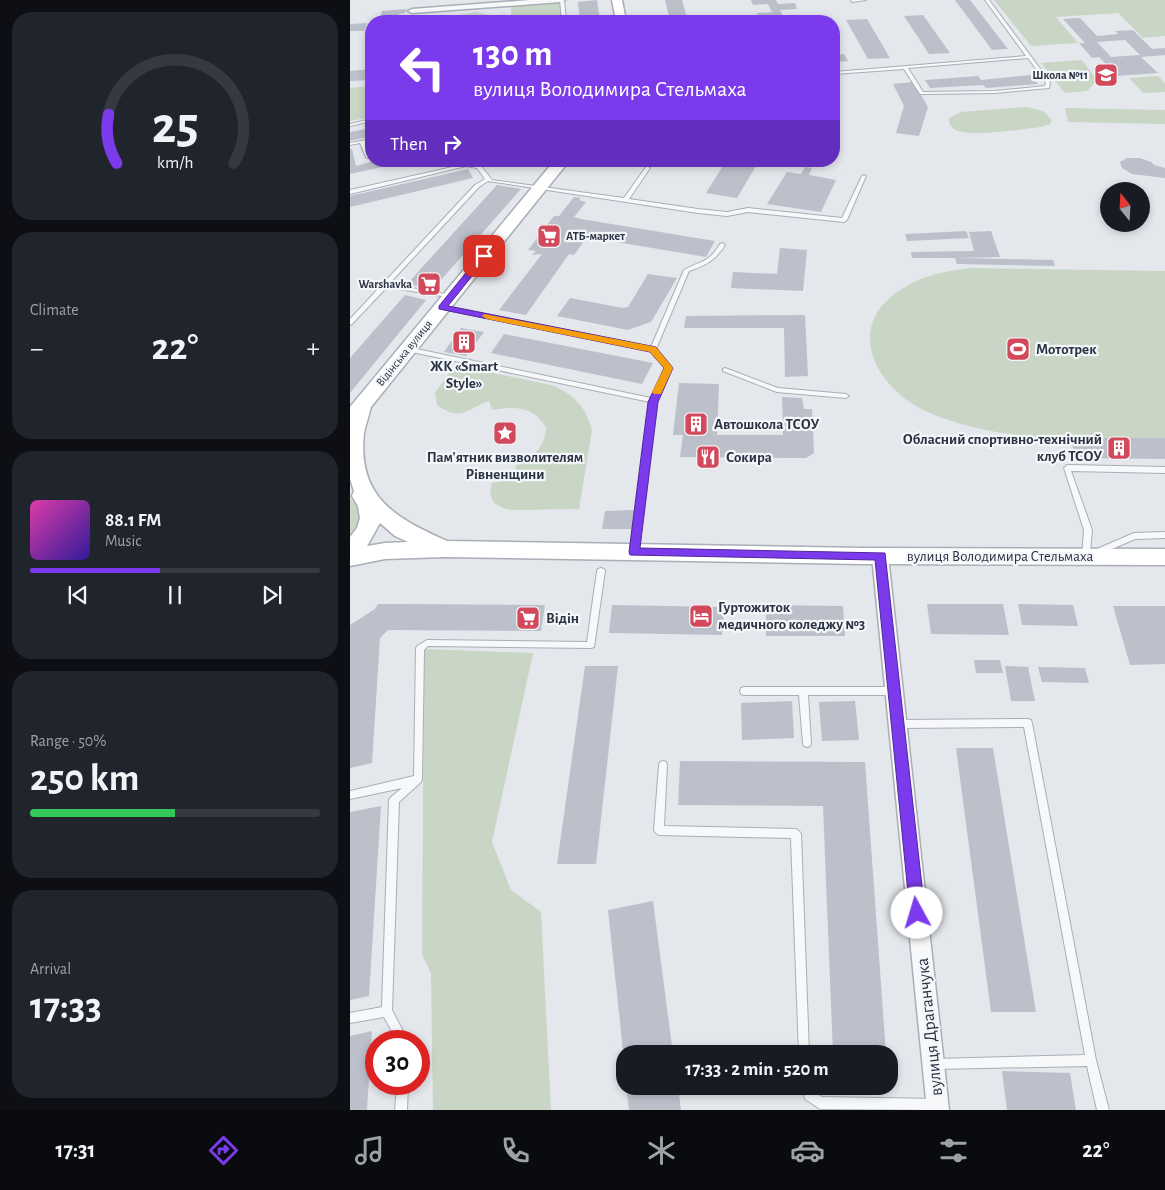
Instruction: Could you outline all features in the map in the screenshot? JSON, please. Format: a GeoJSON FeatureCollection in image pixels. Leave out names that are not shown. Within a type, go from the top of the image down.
{"type":"FeatureCollection","features":[{"type":"Feature","properties":{"kind":"main road"},"geometry":{"type":"LineString","coordinates":[[617,0],[620,15]]}},
{"type":"Feature","properties":{"kind":"main road","name":"Відінська вулиця"},"geometry":{"type":"LineString","coordinates":[[368,501],[354,463],[356,413],[557,167]]}},
{"type":"Feature","properties":{"kind":"main road","name":"вулиця Володимира Стельмаха"},"geometry":{"type":"LineString","coordinates":[[350,488],[360,493],[402,530],[445,549]]}},
{"type":"Feature","properties":{"kind":"main road"},"geometry":{"type":"LineString","coordinates":[[350,551],[362,539],[369,526],[371,513],[368,501]]}},
{"type":"Feature","properties":{"kind":"main road","name":"вулиця Володимира Стельмаха"},"geometry":{"type":"LineString","coordinates":[[350,558],[385,551],[445,549],[880,556],[1165,557]]}},
{"type":"Feature","properties":{"kind":"street"},"geometry":{"type":"LineString","coordinates":[[414,0],[411,12],[511,2],[562,0]]}},
{"type":"Feature","properties":{"kind":"street","name":"вулиця Драганчука"},"geometry":{"type":"LineString","coordinates":[[880,556],[938,1107]]}},
{"type":"Feature","properties":{"kind":"lane"},"geometry":{"type":"LineString","coordinates":[[562,0],[563,15]]}},
{"type":"Feature","properties":{"kind":"lane"},"geometry":{"type":"LineString","coordinates":[[852,1],[864,0]]}},
{"type":"Feature","properties":{"kind":"lane"},"geometry":{"type":"LineString","coordinates":[[905,68],[922,93],[995,92],[1047,87],[1048,83],[987,0]]}},
{"type":"Feature","properties":{"kind":"lane"},"geometry":{"type":"LineString","coordinates":[[840,73],[1029,57]]}},
{"type":"Feature","properties":{"kind":"lane"},"geometry":{"type":"LineString","coordinates":[[350,125],[365,121]]}},
{"type":"Feature","properties":{"kind":"lane"},"geometry":{"type":"LineString","coordinates":[[350,144],[365,141]]}},
{"type":"Feature","properties":{"kind":"lane"},"geometry":{"type":"LineString","coordinates":[[362,142],[365,149]]}},
{"type":"Feature","properties":{"kind":"lane"},"geometry":{"type":"LineString","coordinates":[[350,192],[457,167]]}},
{"type":"Feature","properties":{"kind":"lane"},"geometry":{"type":"LineString","coordinates":[[480,167],[488,179],[492,181],[698,211],[727,214],[748,210],[844,220],[864,176]]}},
{"type":"Feature","properties":{"kind":"lane"},"geometry":{"type":"LineString","coordinates":[[626,199],[648,168]]}},
{"type":"Feature","properties":{"kind":"lane"},"geometry":{"type":"LineString","coordinates":[[350,323],[477,186],[488,179]]}},
{"type":"Feature","properties":{"kind":"lane"},"geometry":{"type":"LineString","coordinates":[[653,349],[687,270],[707,263],[717,255],[722,245]]}},
{"type":"Feature","properties":{"kind":"lane"},"geometry":{"type":"LineString","coordinates":[[386,285],[446,302],[653,349],[668,368],[653,402],[634,552]]}},
{"type":"Feature","properties":{"kind":"lane"},"geometry":{"type":"LineString","coordinates":[[407,349],[653,402]]}},
{"type":"Feature","properties":{"kind":"lane"},"geometry":{"type":"LineString","coordinates":[[726,370],[777,390],[846,396]]}},
{"type":"Feature","properties":{"kind":"lane"},"geometry":{"type":"LineString","coordinates":[[1165,470],[1067,468],[1088,530],[1086,557],[1134,536],[1165,535]]}},
{"type":"Feature","properties":{"kind":"lane"},"geometry":{"type":"LineString","coordinates":[[397,1030],[386,1011],[394,800],[418,779],[420,648],[427,643],[591,645],[601,571]]}},
{"type":"Feature","properties":{"kind":"lane"},"geometry":{"type":"LineString","coordinates":[[744,691],[894,691]]}},
{"type":"Feature","properties":{"kind":"lane"},"geometry":{"type":"LineString","coordinates":[[803,691],[807,743]]}},
{"type":"Feature","properties":{"kind":"lane"},"geometry":{"type":"LineString","coordinates":[[898,724],[1028,723],[1091,1060],[1103,1110]]}},
{"type":"Feature","properties":{"kind":"lane"},"geometry":{"type":"LineString","coordinates":[[663,765],[659,830],[796,834],[804,1045]]}},
{"type":"Feature","properties":{"kind":"lane"},"geometry":{"type":"LineString","coordinates":[[350,795],[418,779]]}},
{"type":"Feature","properties":{"kind":"lane"},"geometry":{"type":"LineString","coordinates":[[350,1018],[386,1011]]}},
{"type":"Feature","properties":{"kind":"lane"},"geometry":{"type":"LineString","coordinates":[[933,1064],[1091,1060]]}},
{"type":"Feature","properties":{"kind":"lane"},"geometry":{"type":"LineString","coordinates":[[401,1110],[402,1095]]}},
{"type":"Feature","properties":{"kind":"lane"},"geometry":{"type":"LineString","coordinates":[[809,1095],[820,1103],[938,1107]]}},
{"type":"Feature","properties":{"kind":"green space"},"geometry":{"type":"Polygon","coordinates":[[[994,0],[1165,0],[1165,36],[1143,38],[1118,13],[1056,17],[1078,43],[1031,46],[994,0]]]}},
{"type":"Feature","properties":{"kind":"green space"},"geometry":{"type":"Polygon","coordinates":[[[560,1],[561,15],[511,15],[511,4],[560,1]]]}},
{"type":"Feature","properties":{"kind":"green space"},"geometry":{"type":"Polygon","coordinates":[[[476,12],[490,15],[460,15],[476,12]]]}},
{"type":"Feature","properties":{"kind":"green space"},"geometry":{"type":"Polygon","coordinates":[[[1082,60],[1097,80],[1087,91],[1065,93],[1041,63],[1082,60]]]}},
{"type":"Feature","properties":{"kind":"green space"},"geometry":{"type":"Polygon","coordinates":[[[1158,76],[1165,83],[1165,92],[1143,93],[1129,78],[1158,76]]]}},
{"type":"Feature","properties":{"kind":"green space"},"geometry":{"type":"Polygon","coordinates":[[[365,87],[365,118],[350,121],[350,88],[365,87]]]}},
{"type":"Feature","properties":{"kind":"green space"},"geometry":{"type":"Polygon","coordinates":[[[1026,107],[1043,111],[1052,120],[1050,124],[1009,131],[970,133],[954,129],[949,121],[949,118],[961,112],[1026,107]]]}},
{"type":"Feature","properties":{"kind":"green space"},"geometry":{"type":"Polygon","coordinates":[[[1065,108],[1165,110],[1165,124],[1068,122],[1065,108]]]}},
{"type":"Feature","properties":{"kind":"green space","name":"Мототрек"},"geometry":{"type":"Polygon","coordinates":[[[972,268],[1165,271],[1165,438],[1083,439],[1000,433],[940,417],[907,401],[887,381],[873,357],[870,345],[870,332],[874,320],[880,308],[909,284],[940,273],[972,268]]]}},
{"type":"Feature","properties":{"kind":"green space"},"geometry":{"type":"Polygon","coordinates":[[[455,365],[551,385],[566,392],[578,402],[586,414],[592,430],[579,509],[512,510],[505,509],[494,503],[490,494],[492,483],[519,478],[515,466],[527,460],[536,452],[543,441],[546,428],[536,415],[530,412],[516,408],[492,410],[489,401],[459,413],[453,413],[437,405],[435,393],[455,365]]]}},
{"type":"Feature","properties":{"kind":"green space"},"geometry":{"type":"Polygon","coordinates":[[[350,498],[356,503],[361,519],[350,540],[350,498]]]}},
{"type":"Feature","properties":{"kind":"green space"},"geometry":{"type":"Polygon","coordinates":[[[424,649],[533,653],[492,842],[511,890],[541,912],[551,1110],[433,1110],[431,973],[422,955],[424,649]]]}},
{"type":"Feature","properties":{"kind":"building"},"geometry":{"type":"Polygon","coordinates":[[[597,0],[599,15],[579,15],[578,2],[597,0]]]}},
{"type":"Feature","properties":{"kind":"building"},"geometry":{"type":"Polygon","coordinates":[[[665,0],[682,0],[686,15],[669,15],[665,0]]]}},
{"type":"Feature","properties":{"kind":"building"},"geometry":{"type":"Polygon","coordinates":[[[751,0],[776,0],[778,4],[795,3],[797,9],[780,10],[782,15],[758,15],[757,13],[772,12],[768,4],[753,5],[751,0]]]}},
{"type":"Feature","properties":{"kind":"building"},"geometry":{"type":"Polygon","coordinates":[[[955,0],[970,0],[1008,49],[992,50],[955,0]]]}},
{"type":"Feature","properties":{"kind":"building"},"geometry":{"type":"Polygon","coordinates":[[[406,9],[405,13],[399,15],[381,15],[382,11],[406,9]]]}},
{"type":"Feature","properties":{"kind":"building"},"geometry":{"type":"Polygon","coordinates":[[[923,15],[950,53],[929,54],[904,16],[923,15]]]}},
{"type":"Feature","properties":{"kind":"building"},"geometry":{"type":"Polygon","coordinates":[[[1080,18],[1097,36],[1118,34],[1115,31],[1133,30],[1152,49],[1165,48],[1165,55],[1141,57],[1158,73],[1117,76],[1099,57],[1092,58],[1079,43],[1085,43],[1063,19],[1080,18]],[[1125,40],[1097,42],[1111,57],[1140,55],[1125,40]]]}},
{"type":"Feature","properties":{"kind":"building"},"geometry":{"type":"Polygon","coordinates":[[[867,19],[890,58],[868,59],[846,20],[867,19]]]}},
{"type":"Feature","properties":{"kind":"building"},"geometry":{"type":"Polygon","coordinates":[[[365,23],[364,31],[350,31],[350,24],[365,23]]]}},
{"type":"Feature","properties":{"kind":"building"},"geometry":{"type":"Polygon","coordinates":[[[840,54],[844,54],[848,61],[840,62],[840,54]]]}},
{"type":"Feature","properties":{"kind":"building"},"geometry":{"type":"Polygon","coordinates":[[[365,70],[365,80],[350,81],[350,71],[365,70]]]}},
{"type":"Feature","properties":{"kind":"building"},"geometry":{"type":"Polygon","coordinates":[[[1031,75],[1038,84],[986,88],[983,85],[930,88],[925,80],[978,76],[981,80],[1031,75]]]}},
{"type":"Feature","properties":{"kind":"building"},"geometry":{"type":"Polygon","coordinates":[[[913,82],[928,107],[919,136],[896,133],[904,106],[893,84],[913,82]]]}},
{"type":"Feature","properties":{"kind":"building"},"geometry":{"type":"Polygon","coordinates":[[[365,129],[365,137],[350,141],[350,132],[365,129]]]}},
{"type":"Feature","properties":{"kind":"building"},"geometry":{"type":"Polygon","coordinates":[[[350,149],[352,149],[356,166],[365,164],[365,167],[382,167],[350,174],[350,149]]]}},
{"type":"Feature","properties":{"kind":"building"},"geometry":{"type":"Polygon","coordinates":[[[1127,158],[1140,158],[1165,168],[1165,178],[1132,174],[1122,168],[1120,162],[1127,158]]]}},
{"type":"Feature","properties":{"kind":"building"},"geometry":{"type":"Polygon","coordinates":[[[722,167],[755,167],[737,198],[706,193],[722,167]]]}},
{"type":"Feature","properties":{"kind":"building"},"geometry":{"type":"Polygon","coordinates":[[[805,167],[812,168],[809,175],[836,180],[821,212],[767,204],[787,172],[801,174],[805,167]]]}},
{"type":"Feature","properties":{"kind":"building"},"geometry":{"type":"Polygon","coordinates":[[[468,169],[473,178],[350,207],[350,196],[468,169]]]}},
{"type":"Feature","properties":{"kind":"building"},"geometry":{"type":"Polygon","coordinates":[[[497,185],[521,189],[433,289],[407,284],[497,185]]]}},
{"type":"Feature","properties":{"kind":"building"},"geometry":{"type":"Polygon","coordinates":[[[574,197],[581,198],[579,200],[586,202],[574,217],[715,241],[706,257],[587,237],[574,255],[569,254],[526,315],[499,310],[542,254],[532,255],[536,251],[528,250],[554,216],[559,216],[574,197]]]}},
{"type":"Feature","properties":{"kind":"building"},"geometry":{"type":"Polygon","coordinates":[[[966,231],[969,238],[907,241],[905,234],[966,231]]]}},
{"type":"Feature","properties":{"kind":"building"},"geometry":{"type":"Polygon","coordinates":[[[991,231],[1000,257],[957,258],[1053,260],[1055,266],[957,264],[955,258],[912,258],[911,252],[974,251],[969,232],[991,231]]]}},
{"type":"Feature","properties":{"kind":"building"},"geometry":{"type":"Polygon","coordinates":[[[780,248],[807,250],[803,291],[731,288],[733,272],[777,274],[780,248]]]}},
{"type":"Feature","properties":{"kind":"building"},"geometry":{"type":"Polygon","coordinates":[[[648,274],[677,278],[651,322],[628,330],[557,316],[570,298],[623,308],[628,307],[648,274]]]}},
{"type":"Feature","properties":{"kind":"building"},"geometry":{"type":"Polygon","coordinates":[[[405,295],[426,300],[350,393],[350,358],[405,295]]]}},
{"type":"Feature","properties":{"kind":"building"},"geometry":{"type":"Polygon","coordinates":[[[805,315],[808,376],[785,377],[784,328],[684,328],[686,316],[805,315]]]}},
{"type":"Feature","properties":{"kind":"building","name":"ЖК «Smart Style»"},"geometry":{"type":"Polygon","coordinates":[[[461,328],[484,332],[466,356],[444,352],[461,328]]]}},
{"type":"Feature","properties":{"kind":"building"},"geometry":{"type":"Polygon","coordinates":[[[504,334],[653,363],[642,384],[491,353],[504,334]]]}},
{"type":"Feature","properties":{"kind":"building","name":"Автошкола ТСОУ"},"geometry":{"type":"Polygon","coordinates":[[[679,383],[719,384],[717,435],[783,435],[782,397],[802,398],[804,409],[812,409],[814,453],[806,458],[680,457],[683,435],[673,435],[679,383]]]}},
{"type":"Feature","properties":{"kind":"building","name":"Обласний спортивно-технічний клуб ТСОУ"},"geometry":{"type":"Polygon","coordinates":[[[1070,438],[1165,438],[1165,459],[1076,458],[1070,438]]]}},
{"type":"Feature","properties":{"kind":"building"},"geometry":{"type":"Polygon","coordinates":[[[634,510],[632,529],[602,529],[605,511],[634,510]]]}},
{"type":"Feature","properties":{"kind":"building"},"geometry":{"type":"Polygon","coordinates":[[[378,604],[545,605],[541,631],[388,630],[380,638],[372,763],[350,768],[350,625],[375,609],[378,604]]]}},
{"type":"Feature","properties":{"kind":"building"},"geometry":{"type":"Polygon","coordinates":[[[927,604],[1003,604],[1009,635],[931,634],[927,604]]]}},
{"type":"Feature","properties":{"kind":"building"},"geometry":{"type":"Polygon","coordinates":[[[1018,604],[1073,605],[1078,626],[1022,625],[1018,604]]]}},
{"type":"Feature","properties":{"kind":"building"},"geometry":{"type":"Polygon","coordinates":[[[612,605],[724,607],[722,635],[609,633],[612,605]]]}},
{"type":"Feature","properties":{"kind":"building"},"geometry":{"type":"Polygon","coordinates":[[[766,605],[843,606],[845,636],[766,636],[766,605]]]}},
{"type":"Feature","properties":{"kind":"building"},"geometry":{"type":"Polygon","coordinates":[[[1113,606],[1165,606],[1165,664],[1130,665],[1113,606]]]}},
{"type":"Feature","properties":{"kind":"building"},"geometry":{"type":"Polygon","coordinates":[[[974,660],[1000,660],[1003,673],[976,673],[974,660]]]}},
{"type":"Feature","properties":{"kind":"building"},"geometry":{"type":"Polygon","coordinates":[[[585,666],[618,666],[596,864],[557,864],[585,666]]]}},
{"type":"Feature","properties":{"kind":"building"},"geometry":{"type":"Polygon","coordinates":[[[1005,666],[1028,667],[1035,701],[1011,701],[1005,666]]]}},
{"type":"Feature","properties":{"kind":"building"},"geometry":{"type":"Polygon","coordinates":[[[1038,667],[1085,668],[1089,683],[1042,682],[1038,667]]]}},
{"type":"Feature","properties":{"kind":"building"},"geometry":{"type":"Polygon","coordinates":[[[792,701],[794,738],[742,740],[741,703],[792,701]]]}},
{"type":"Feature","properties":{"kind":"building"},"geometry":{"type":"Polygon","coordinates":[[[855,701],[859,740],[822,741],[819,702],[855,701]]]}},
{"type":"Feature","properties":{"kind":"building"},"geometry":{"type":"Polygon","coordinates":[[[956,748],[993,748],[1036,1012],[991,1012],[956,748]]]}},
{"type":"Feature","properties":{"kind":"building"},"geometry":{"type":"Polygon","coordinates":[[[680,761],[865,762],[885,1045],[833,1045],[823,806],[678,805],[680,761]]]}},
{"type":"Feature","properties":{"kind":"building"},"geometry":{"type":"Polygon","coordinates":[[[381,806],[369,996],[350,1000],[350,812],[381,806]]]}},
{"type":"Feature","properties":{"kind":"building"},"geometry":{"type":"Polygon","coordinates":[[[653,901],[672,1045],[622,1045],[608,910],[653,901]]]}},
{"type":"Feature","properties":{"kind":"building"},"geometry":{"type":"Polygon","coordinates":[[[365,1033],[365,1095],[368,1095],[367,1110],[350,1110],[350,1036],[365,1033]]]}},
{"type":"Feature","properties":{"kind":"building"},"geometry":{"type":"Polygon","coordinates":[[[1002,1071],[1070,1073],[1076,1110],[1007,1110],[1002,1071]]]}},
{"type":"Feature","properties":{"kind":"building"},"geometry":{"type":"Polygon","coordinates":[[[627,1095],[679,1095],[681,1110],[629,1110],[627,1095]]]}},
{"type":"Feature","properties":{"kind":"slow traffic"},"geometry":{"type":"LineString","coordinates":[[487,316],[653,349],[668,368],[657,392]]}},
{"type":"Feature","properties":{"kind":"place","name":"Школа №11"},"geometry":{"type":"Point","coordinates":[1106,75]}},
{"type":"Feature","properties":{"kind":"place","name":"АТБ-маркет"},"geometry":{"type":"Point","coordinates":[549,236]}},
{"type":"Feature","properties":{"kind":"place","name":"Warshavka"},"geometry":{"type":"Point","coordinates":[429,284]}},
{"type":"Feature","properties":{"kind":"place","name":"ЖК «Smart Style»"},"geometry":{"type":"Point","coordinates":[464,342]}},
{"type":"Feature","properties":{"kind":"place","name":"Мототрек"},"geometry":{"type":"Point","coordinates":[1018,349]}},
{"type":"Feature","properties":{"kind":"place","name":"Автошкола ТСОУ"},"geometry":{"type":"Point","coordinates":[696,424]}},
{"type":"Feature","properties":{"kind":"place","name":"Пам'ятник визволителям Рівненщини"},"geometry":{"type":"Point","coordinates":[505,433]}},
{"type":"Feature","properties":{"kind":"place","name":"Обласний спортивно-технічний клуб ТСОУ"},"geometry":{"type":"Point","coordinates":[1119,448]}},
{"type":"Feature","properties":{"kind":"place","name":"Сокира"},"geometry":{"type":"Point","coordinates":[708,457]}},
{"type":"Feature","properties":{"kind":"place","name":"Гуртожиток медичного коледжу №3"},"geometry":{"type":"Point","coordinates":[701,616]}},
{"type":"Feature","properties":{"kind":"place","name":"Відін"},"geometry":{"type":"Point","coordinates":[528,618]}},
{"type":"Feature","properties":{"kind":"route"},"geometry":{"type":"LineString","coordinates":[[484,256],[442,308],[653,349],[668,368],[653,402],[634,552],[880,556],[917,913]]}}]}
